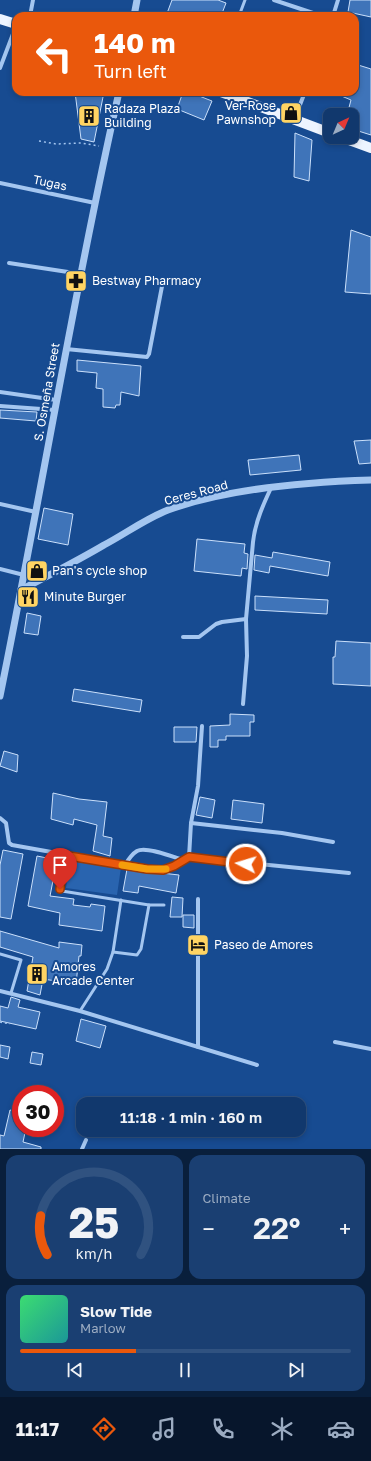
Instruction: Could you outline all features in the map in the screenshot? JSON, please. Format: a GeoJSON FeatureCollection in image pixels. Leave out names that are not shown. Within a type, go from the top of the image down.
{"type":"FeatureCollection","features":[{"type":"Feature","properties":{"kind":"main road"},"geometry":{"type":"LineString","coordinates":[[0,19],[12,24]]}},
{"type":"Feature","properties":{"kind":"main road"},"geometry":{"type":"LineString","coordinates":[[231,96],[323,130]]}},
{"type":"Feature","properties":{"kind":"main road"},"geometry":{"type":"LineString","coordinates":[[359,144],[371,148]]}},
{"type":"Feature","properties":{"kind":"street"},"geometry":{"type":"LineString","coordinates":[[31,12],[33,0]]}},
{"type":"Feature","properties":{"kind":"street"},"geometry":{"type":"LineString","coordinates":[[135,12],[137,0]]}},
{"type":"Feature","properties":{"kind":"street"},"geometry":{"type":"LineString","coordinates":[[274,0],[310,12]]}},
{"type":"Feature","properties":{"kind":"street"},"geometry":{"type":"LineString","coordinates":[[334,12],[338,0]]}},
{"type":"Feature","properties":{"kind":"street"},"geometry":{"type":"LineString","coordinates":[[0,68],[12,36]]}},
{"type":"Feature","properties":{"kind":"street","name":"S. Osmeña Street"},"geometry":{"type":"LineString","coordinates":[[0,696],[3,668],[25,575],[65,349],[118,96]]}},
{"type":"Feature","properties":{"kind":"street"},"geometry":{"type":"LineString","coordinates":[[294,120],[303,96]]}},
{"type":"Feature","properties":{"kind":"street","name":"Tugas"},"geometry":{"type":"LineString","coordinates":[[0,183],[95,203]]}},
{"type":"Feature","properties":{"kind":"street"},"geometry":{"type":"LineString","coordinates":[[9,263],[81,274]]}},
{"type":"Feature","properties":{"kind":"street"},"geometry":{"type":"LineString","coordinates":[[65,349],[142,357],[148,356],[163,281]]}},
{"type":"Feature","properties":{"kind":"street"},"geometry":{"type":"LineString","coordinates":[[0,392],[56,400]]}},
{"type":"Feature","properties":{"kind":"street"},"geometry":{"type":"LineString","coordinates":[[0,406],[55,410]]}},
{"type":"Feature","properties":{"kind":"street","name":"Ceres Road"},"geometry":{"type":"LineString","coordinates":[[21,590],[167,511],[217,497],[271,488],[318,482],[371,480]]}},
{"type":"Feature","properties":{"kind":"street"},"geometry":{"type":"LineString","coordinates":[[243,704],[247,656],[246,620],[254,533],[271,488]]}},
{"type":"Feature","properties":{"kind":"street"},"geometry":{"type":"LineString","coordinates":[[0,504],[36,512]]}},
{"type":"Feature","properties":{"kind":"street"},"geometry":{"type":"LineString","coordinates":[[0,569],[25,575]]}},
{"type":"Feature","properties":{"kind":"street"},"geometry":{"type":"LineString","coordinates":[[183,637],[199,637],[216,624],[222,622],[246,620]]}},
{"type":"Feature","properties":{"kind":"street"},"geometry":{"type":"LineString","coordinates":[[189,857],[191,823],[198,786],[202,726]]}},
{"type":"Feature","properties":{"kind":"street"},"geometry":{"type":"LineString","coordinates":[[0,818],[6,823],[9,843],[12,845],[147,869],[163,870],[174,866],[189,857],[349,874]]}},
{"type":"Feature","properties":{"kind":"street"},"geometry":{"type":"LineString","coordinates":[[191,823],[282,833],[334,842]]}},
{"type":"Feature","properties":{"kind":"street"},"geometry":{"type":"LineString","coordinates":[[125,865],[138,850],[146,850],[183,860]]}},
{"type":"Feature","properties":{"kind":"street"},"geometry":{"type":"LineString","coordinates":[[198,899],[198,1048]]}},
{"type":"Feature","properties":{"kind":"street"},"geometry":{"type":"LineString","coordinates":[[0,990],[80,1011],[257,1065]]}},
{"type":"Feature","properties":{"kind":"street"},"geometry":{"type":"LineString","coordinates":[[335,1042],[371,1049]]}},
{"type":"Feature","properties":{"kind":"street"},"geometry":{"type":"LineString","coordinates":[[82,1149],[86,1140]]}},
{"type":"Feature","properties":{"kind":"lane"},"geometry":{"type":"LineString","coordinates":[[240,12],[245,0]]}},
{"type":"Feature","properties":{"kind":"lane"},"geometry":{"type":"LineString","coordinates":[[63,855],[60,889],[62,891],[149,905],[164,905]]}},
{"type":"Feature","properties":{"kind":"lane"},"geometry":{"type":"LineString","coordinates":[[80,1011],[105,974],[113,952],[122,900]]}},
{"type":"Feature","properties":{"kind":"lane"},"geometry":{"type":"LineString","coordinates":[[113,952],[137,955],[141,949],[149,905]]}},
{"type":"Feature","properties":{"kind":"lane"},"geometry":{"type":"LineString","coordinates":[[0,954],[21,960],[10,993]]}},
{"type":"Feature","properties":{"kind":"path"},"geometry":{"type":"LineString","coordinates":[[40,141],[56,144],[81,143],[106,148]]}},
{"type":"Feature","properties":{"kind":"path"},"geometry":{"type":"LineString","coordinates":[[0,1022],[10,1024]]}},
{"type":"Feature","properties":{"kind":"shaded area"},"geometry":{"type":"Polygon","coordinates":[[[70,859],[121,867],[117,895],[66,888],[70,859]]]}},
{"type":"Feature","properties":{"kind":"building"},"geometry":{"type":"Polygon","coordinates":[[[172,0],[218,0],[226,3],[223,12],[168,12],[172,0]]]}},
{"type":"Feature","properties":{"kind":"building"},"geometry":{"type":"Polygon","coordinates":[[[350,0],[371,0],[371,17],[359,14],[359,12],[348,12],[350,0]]]}},
{"type":"Feature","properties":{"kind":"building"},"geometry":{"type":"Polygon","coordinates":[[[359,65],[371,69],[371,135],[359,131],[359,108],[349,108],[351,100],[342,96],[359,96],[359,65]]]}},
{"type":"Feature","properties":{"kind":"building","name":"Radaza Plaza Building"},"geometry":{"type":"Polygon","coordinates":[[[76,96],[103,96],[94,142],[81,139],[76,96]]]}},
{"type":"Feature","properties":{"kind":"building"},"geometry":{"type":"Polygon","coordinates":[[[182,96],[199,96],[212,101],[204,120],[177,109],[182,96]]]}},
{"type":"Feature","properties":{"kind":"building"},"geometry":{"type":"Polygon","coordinates":[[[295,133],[312,140],[309,181],[294,177],[295,133]]]}},
{"type":"Feature","properties":{"kind":"building"},"geometry":{"type":"Polygon","coordinates":[[[351,230],[371,237],[371,294],[345,292],[351,230]]]}},
{"type":"Feature","properties":{"kind":"building"},"geometry":{"type":"Polygon","coordinates":[[[77,360],[141,366],[139,396],[121,392],[120,405],[116,405],[115,408],[103,407],[103,389],[96,388],[97,373],[77,371],[77,360]]]}},
{"type":"Feature","properties":{"kind":"building"},"geometry":{"type":"Polygon","coordinates":[[[0,410],[37,412],[36,421],[0,418],[0,410]]]}},
{"type":"Feature","properties":{"kind":"building"},"geometry":{"type":"Polygon","coordinates":[[[371,440],[371,463],[359,464],[354,441],[371,440]]]}},
{"type":"Feature","properties":{"kind":"building"},"geometry":{"type":"Polygon","coordinates":[[[299,455],[301,470],[250,475],[248,460],[299,455]]]}},
{"type":"Feature","properties":{"kind":"building"},"geometry":{"type":"Polygon","coordinates":[[[44,508],[73,514],[68,545],[38,539],[44,508]]]}},
{"type":"Feature","properties":{"kind":"building"},"geometry":{"type":"Polygon","coordinates":[[[197,539],[245,544],[244,553],[248,554],[247,569],[242,568],[241,576],[194,571],[197,539]]]}},
{"type":"Feature","properties":{"kind":"building"},"geometry":{"type":"Polygon","coordinates":[[[273,552],[330,562],[328,576],[270,566],[269,573],[254,570],[255,555],[272,558],[273,552]]]}},
{"type":"Feature","properties":{"kind":"building"},"geometry":{"type":"Polygon","coordinates":[[[255,596],[328,600],[327,614],[255,610],[255,596]]]}},
{"type":"Feature","properties":{"kind":"building"},"geometry":{"type":"Polygon","coordinates":[[[27,613],[41,616],[38,635],[24,633],[27,613]]]}},
{"type":"Feature","properties":{"kind":"building"},"geometry":{"type":"Polygon","coordinates":[[[336,641],[371,643],[371,686],[333,684],[333,657],[335,657],[336,641]]]}},
{"type":"Feature","properties":{"kind":"building"},"geometry":{"type":"Polygon","coordinates":[[[74,689],[142,700],[140,712],[72,701],[74,689]]]}},
{"type":"Feature","properties":{"kind":"building"},"geometry":{"type":"Polygon","coordinates":[[[230,714],[254,715],[254,722],[250,722],[250,736],[226,736],[226,740],[218,740],[218,747],[210,747],[210,726],[230,725],[230,714]]]}},
{"type":"Feature","properties":{"kind":"building"},"geometry":{"type":"Polygon","coordinates":[[[174,727],[197,727],[196,742],[174,742],[174,727]]]}},
{"type":"Feature","properties":{"kind":"building"},"geometry":{"type":"Polygon","coordinates":[[[4,751],[18,755],[17,772],[0,766],[4,751]]]}},
{"type":"Feature","properties":{"kind":"building"},"geometry":{"type":"Polygon","coordinates":[[[53,793],[79,799],[107,802],[103,836],[112,838],[110,856],[93,851],[97,825],[74,819],[73,825],[51,819],[53,793]]]}},
{"type":"Feature","properties":{"kind":"building"},"geometry":{"type":"Polygon","coordinates":[[[200,797],[215,800],[212,818],[196,815],[200,797]]]}},
{"type":"Feature","properties":{"kind":"building"},"geometry":{"type":"Polygon","coordinates":[[[233,800],[264,804],[262,823],[231,819],[233,800]]]}},
{"type":"Feature","properties":{"kind":"building"},"geometry":{"type":"Polygon","coordinates":[[[3,850],[23,854],[11,919],[0,917],[0,865],[3,850]]]}},
{"type":"Feature","properties":{"kind":"building"},"geometry":{"type":"Polygon","coordinates":[[[37,856],[57,860],[50,896],[74,899],[73,905],[90,907],[91,904],[105,906],[102,931],[59,925],[60,913],[28,906],[37,856]]]}},
{"type":"Feature","properties":{"kind":"building"},"geometry":{"type":"Polygon","coordinates":[[[127,869],[179,875],[176,893],[139,886],[138,893],[123,891],[127,869]]]}},
{"type":"Feature","properties":{"kind":"building"},"geometry":{"type":"Polygon","coordinates":[[[172,897],[183,898],[182,917],[170,917],[172,897]]]}},
{"type":"Feature","properties":{"kind":"building"},"geometry":{"type":"Polygon","coordinates":[[[183,915],[194,915],[194,928],[183,927],[183,915]]]}},
{"type":"Feature","properties":{"kind":"building"},"geometry":{"type":"Polygon","coordinates":[[[0,931],[59,948],[59,942],[82,945],[81,956],[79,956],[76,984],[43,979],[40,995],[27,991],[33,957],[0,947],[0,931]]]}},
{"type":"Feature","properties":{"kind":"building"},"geometry":{"type":"Polygon","coordinates":[[[11,997],[20,1000],[18,1007],[40,1012],[36,1029],[0,1021],[0,1006],[8,1008],[11,997]]]}},
{"type":"Feature","properties":{"kind":"building"},"geometry":{"type":"Polygon","coordinates":[[[81,1019],[106,1026],[100,1048],[76,1041],[81,1019]]]}},
{"type":"Feature","properties":{"kind":"building"},"geometry":{"type":"Polygon","coordinates":[[[0,1045],[10,1047],[8,1059],[0,1057],[0,1045]]]}},
{"type":"Feature","properties":{"kind":"building"},"geometry":{"type":"Polygon","coordinates":[[[32,1052],[43,1054],[41,1065],[30,1063],[32,1052]]]}},
{"type":"Feature","properties":{"kind":"building"},"geometry":{"type":"Polygon","coordinates":[[[10,1110],[12,1111],[12,1137],[24,1137],[23,1142],[41,1147],[41,1149],[0,1149],[0,1135],[4,1136],[10,1110]]]}},
{"type":"Feature","properties":{"kind":"slow traffic"},"geometry":{"type":"LineString","coordinates":[[122,865],[147,869],[166,869]]}},
{"type":"Feature","properties":{"kind":"place","name":"Ver-Rose Pawnshop"},"geometry":{"type":"Point","coordinates":[291,113]}},
{"type":"Feature","properties":{"kind":"place","name":"Radaza Plaza Building"},"geometry":{"type":"Point","coordinates":[89,116]}},
{"type":"Feature","properties":{"kind":"place","name":"Bestway Pharmacy"},"geometry":{"type":"Point","coordinates":[76,281]}},
{"type":"Feature","properties":{"kind":"place","name":"Pan's cycle shop"},"geometry":{"type":"Point","coordinates":[37,571]}},
{"type":"Feature","properties":{"kind":"place","name":"Minute Burger"},"geometry":{"type":"Point","coordinates":[28,597]}},
{"type":"Feature","properties":{"kind":"place","name":"Paseo de Amores"},"geometry":{"type":"Point","coordinates":[198,945]}},
{"type":"Feature","properties":{"kind":"place","name":"Amores Arcade Center"},"geometry":{"type":"Point","coordinates":[37,974]}},
{"type":"Feature","properties":{"kind":"route"},"geometry":{"type":"LineString","coordinates":[[60,889],[63,855],[147,869],[163,870],[174,866],[189,857],[246,864]]}}]}
